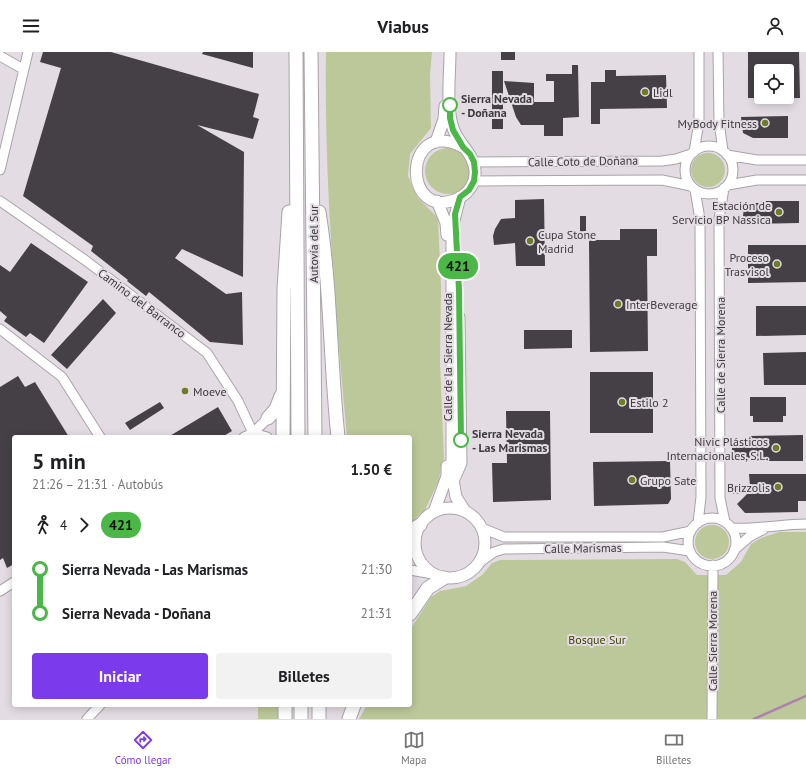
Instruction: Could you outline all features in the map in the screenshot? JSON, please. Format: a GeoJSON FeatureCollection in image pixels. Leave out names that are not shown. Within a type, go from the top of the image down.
{"type":"FeatureCollection","features":[{"type":"Feature","properties":{"kind":"highway","name":"Autovía del Sur"},"geometry":{"type":"LineString","coordinates":[[296,52],[298,435]]}},
{"type":"Feature","properties":{"kind":"highway","name":"Autovía del Sur"},"geometry":{"type":"LineString","coordinates":[[311,52],[315,435]]}},
{"type":"Feature","properties":{"kind":"highway"},"geometry":{"type":"LineString","coordinates":[[283,435],[282,389],[284,289],[289,208],[297,170]]}},
{"type":"Feature","properties":{"kind":"highway"},"geometry":{"type":"LineString","coordinates":[[312,172],[327,270],[334,398],[338,435]]}},
{"type":"Feature","properties":{"kind":"highway"},"geometry":{"type":"LineString","coordinates":[[268,418],[279,402],[282,389]]}},
{"type":"Feature","properties":{"kind":"highway"},"geometry":{"type":"LineString","coordinates":[[412,611],[438,576]]}},
{"type":"Feature","properties":{"kind":"highway"},"geometry":{"type":"LineString","coordinates":[[285,707],[285,719]]}},
{"type":"Feature","properties":{"kind":"highway"},"geometry":{"type":"LineString","coordinates":[[294,707],[294,719]]}},
{"type":"Feature","properties":{"kind":"highway"},"geometry":{"type":"LineString","coordinates":[[301,707],[301,719]]}},
{"type":"Feature","properties":{"kind":"highway"},"geometry":{"type":"LineString","coordinates":[[319,707],[319,719]]}},
{"type":"Feature","properties":{"kind":"highway"},"geometry":{"type":"LineString","coordinates":[[349,719],[353,707]]}},
{"type":"Feature","properties":{"kind":"main road"},"geometry":{"type":"LineString","coordinates":[[445,52],[444,119],[436,142],[422,152],[418,159],[415,174],[421,189],[437,201],[447,202],[460,197],[469,190],[474,181],[475,172],[474,162],[453,130],[450,118],[450,52]]}},
{"type":"Feature","properties":{"kind":"main road"},"geometry":{"type":"LineString","coordinates":[[436,142],[448,142],[463,147]]}},
{"type":"Feature","properties":{"kind":"main road"},"geometry":{"type":"LineString","coordinates":[[460,197],[455,214],[459,290],[461,464],[453,477],[456,496],[465,511],[478,521],[482,528],[486,542],[483,555],[475,568],[464,575],[452,578],[438,576],[419,560],[414,536],[434,512],[450,508],[465,511]]}},
{"type":"Feature","properties":{"kind":"main road","name":"Calle de la Sierra Nevada"},"geometry":{"type":"LineString","coordinates":[[434,512],[447,476],[448,430],[447,233],[444,216],[437,201]]}},
{"type":"Feature","properties":{"kind":"street"},"geometry":{"type":"LineString","coordinates":[[0,170],[28,52]]}},
{"type":"Feature","properties":{"kind":"street"},"geometry":{"type":"LineString","coordinates":[[699,52],[699,122],[692,153],[686,162],[685,170],[686,178],[693,188],[710,194],[726,186],[756,180],[806,180]]}},
{"type":"Feature","properties":{"kind":"street"},"geometry":{"type":"LineString","coordinates":[[718,52],[719,122],[725,153],[733,169],[726,186]]}},
{"type":"Feature","properties":{"kind":"street"},"geometry":{"type":"LineString","coordinates":[[0,56],[23,69]]}},
{"type":"Feature","properties":{"kind":"street"},"geometry":{"type":"LineString","coordinates":[[692,153],[708,146],[725,153],[757,160],[806,160]]}},
{"type":"Feature","properties":{"kind":"street","name":"Calle Coto de Doñana"},"geometry":{"type":"LineString","coordinates":[[474,162],[662,161],[676,159],[692,153]]}},
{"type":"Feature","properties":{"kind":"street","name":"Calle Coto de Doñana"},"geometry":{"type":"LineString","coordinates":[[474,181],[662,180],[693,188]]}},
{"type":"Feature","properties":{"kind":"street","name":"Calle de Sierra Morena"},"geometry":{"type":"LineString","coordinates":[[726,186],[719,219],[720,498],[728,525]]}},
{"type":"Feature","properties":{"kind":"street","name":"Calle de Sierra Morena"},"geometry":{"type":"LineString","coordinates":[[693,188],[700,219],[701,267],[701,498],[698,523]]}},
{"type":"Feature","properties":{"kind":"street","name":"Camino del Barranco"},"geometry":{"type":"LineString","coordinates":[[0,201],[85,260],[208,353],[238,400],[252,435]]}},
{"type":"Feature","properties":{"kind":"street"},"geometry":{"type":"LineString","coordinates":[[0,329],[62,377],[99,435]]}},
{"type":"Feature","properties":{"kind":"street"},"geometry":{"type":"LineString","coordinates":[[252,435],[268,418]]}},
{"type":"Feature","properties":{"kind":"street"},"geometry":{"type":"LineString","coordinates":[[766,527],[749,537],[734,550],[726,561],[713,566],[699,562],[690,551],[688,545],[691,531],[698,523],[711,518],[728,525],[766,527],[785,524],[806,524]]}},
{"type":"Feature","properties":{"kind":"street"},"geometry":{"type":"LineString","coordinates":[[728,525],[736,542],[734,550]]}},
{"type":"Feature","properties":{"kind":"street","name":"Calle Marismas"},"geometry":{"type":"LineString","coordinates":[[482,528],[504,537],[663,536],[691,531]]}},
{"type":"Feature","properties":{"kind":"street","name":"Calle Marismas"},"geometry":{"type":"LineString","coordinates":[[480,562],[494,552],[504,548],[663,547],[690,551]]}},
{"type":"Feature","properties":{"kind":"street","name":"Calle Sierra Morena"},"geometry":{"type":"LineString","coordinates":[[712,718],[713,566]]}},
{"type":"Feature","properties":{"kind":"street"},"geometry":{"type":"LineString","coordinates":[[412,570],[438,576]]}},
{"type":"Feature","properties":{"kind":"street"},"geometry":{"type":"LineString","coordinates":[[0,591],[12,583]]}},
{"type":"Feature","properties":{"kind":"street"},"geometry":{"type":"LineString","coordinates":[[86,719],[98,707]]}},
{"type":"Feature","properties":{"kind":"green space"},"geometry":{"type":"Polygon","coordinates":[[[326,52],[432,52],[430,75],[431,128],[410,154],[408,176],[418,198],[438,218],[441,286],[440,362],[444,458],[438,482],[425,510],[412,521],[412,435],[347,435],[331,245],[326,100],[326,52]]]}},
{"type":"Feature","properties":{"kind":"green space"},"geometry":{"type":"Polygon","coordinates":[[[448,148],[461,152],[467,158],[471,171],[467,184],[461,190],[448,194],[435,190],[429,184],[425,171],[429,158],[435,152],[448,148]]]}},
{"type":"Feature","properties":{"kind":"green space"},"geometry":{"type":"Polygon","coordinates":[[[708,153],[720,158],[725,170],[720,182],[708,187],[696,182],[691,170],[696,158],[708,153]]]}},
{"type":"Feature","properties":{"kind":"green space"},"geometry":{"type":"Polygon","coordinates":[[[709,525],[715,525],[724,530],[728,536],[728,548],[724,554],[715,559],[709,559],[700,554],[695,545],[695,539],[700,530],[709,525]]]}},
{"type":"Feature","properties":{"kind":"green space","name":"Bosque Sur"},"geometry":{"type":"Polygon","coordinates":[[[779,532],[806,532],[806,719],[359,719],[366,707],[412,707],[412,627],[431,597],[440,591],[466,586],[482,575],[492,563],[500,560],[677,559],[685,562],[697,575],[726,575],[741,562],[751,544],[761,538],[779,532]]]}},
{"type":"Feature","properties":{"kind":"green space"},"geometry":{"type":"Polygon","coordinates":[[[258,707],[280,707],[280,719],[258,719],[258,707]]]}},
{"type":"Feature","properties":{"kind":"building"},"geometry":{"type":"Polygon","coordinates":[[[43,52],[111,52],[259,94],[253,117],[259,119],[253,139],[197,125],[244,152],[243,277],[182,249],[175,258],[226,294],[242,292],[243,345],[210,342],[149,292],[146,296],[127,281],[128,280],[91,251],[93,246],[23,196],[61,68],[40,62],[43,52]]]}},
{"type":"Feature","properties":{"kind":"building"},"geometry":{"type":"Polygon","coordinates":[[[203,52],[253,52],[253,68],[202,54],[203,52]]]}},
{"type":"Feature","properties":{"kind":"building"},"geometry":{"type":"Polygon","coordinates":[[[501,52],[515,52],[515,60],[501,60],[501,52]]]}},
{"type":"Feature","properties":{"kind":"building"},"geometry":{"type":"Polygon","coordinates":[[[748,52],[799,52],[800,98],[794,98],[794,64],[754,64],[754,98],[748,98],[748,52]]]}},
{"type":"Feature","properties":{"kind":"building"},"geometry":{"type":"Polygon","coordinates":[[[572,65],[578,65],[579,117],[563,118],[563,136],[544,136],[544,125],[521,125],[516,117],[504,81],[534,83],[534,102],[554,102],[554,81],[546,81],[546,74],[572,74],[572,65]]]}},
{"type":"Feature","properties":{"kind":"building"},"geometry":{"type":"Polygon","coordinates":[[[605,70],[616,70],[616,76],[666,75],[667,108],[600,109],[600,124],[591,124],[591,82],[605,82],[605,70]]]}},
{"type":"Feature","properties":{"kind":"building"},"geometry":{"type":"Polygon","coordinates":[[[492,71],[503,71],[503,129],[492,129],[492,71]]]}},
{"type":"Feature","properties":{"kind":"building","name":"MyBody Fitness"},"geometry":{"type":"Polygon","coordinates":[[[788,116],[788,138],[753,138],[743,133],[741,117],[788,116]]]}},
{"type":"Feature","properties":{"kind":"building","name":"Cupa Stone Madrid"},"geometry":{"type":"Polygon","coordinates":[[[544,199],[545,266],[516,266],[515,243],[494,245],[493,236],[495,229],[501,219],[515,218],[515,200],[544,199]]]}},
{"type":"Feature","properties":{"kind":"building"},"geometry":{"type":"Polygon","coordinates":[[[761,201],[799,201],[799,223],[742,224],[744,208],[750,203],[761,203],[761,201]]]}},
{"type":"Feature","properties":{"kind":"building"},"geometry":{"type":"Polygon","coordinates":[[[580,216],[586,216],[586,231],[580,232],[580,216]]]}},
{"type":"Feature","properties":{"kind":"building","name":"InterBeverage"},"geometry":{"type":"Polygon","coordinates":[[[620,229],[657,229],[657,256],[647,256],[648,351],[590,352],[589,240],[620,240],[620,229]]]}},
{"type":"Feature","properties":{"kind":"building"},"geometry":{"type":"Polygon","coordinates":[[[31,243],[88,282],[44,343],[30,333],[26,337],[4,321],[7,317],[0,311],[0,265],[10,272],[31,243]]]}},
{"type":"Feature","properties":{"kind":"building","name":"Proceso Trasvisol"},"geometry":{"type":"Polygon","coordinates":[[[748,245],[806,245],[806,282],[748,283],[748,245]]]}},
{"type":"Feature","properties":{"kind":"building"},"geometry":{"type":"Polygon","coordinates":[[[103,299],[116,313],[67,369],[51,355],[103,299]]]}},
{"type":"Feature","properties":{"kind":"building"},"geometry":{"type":"Polygon","coordinates":[[[756,306],[806,306],[806,335],[756,336],[756,306]]]}},
{"type":"Feature","properties":{"kind":"building"},"geometry":{"type":"Polygon","coordinates":[[[524,330],[572,330],[572,348],[524,349],[524,330]]]}},
{"type":"Feature","properties":{"kind":"building"},"geometry":{"type":"Polygon","coordinates":[[[806,352],[806,385],[764,385],[763,353],[806,352]]]}},
{"type":"Feature","properties":{"kind":"building","name":"Estilo 2"},"geometry":{"type":"Polygon","coordinates":[[[590,372],[653,372],[653,433],[590,433],[590,372]]]}},
{"type":"Feature","properties":{"kind":"building"},"geometry":{"type":"Polygon","coordinates":[[[18,376],[25,387],[35,382],[68,435],[12,435],[12,565],[7,568],[3,558],[0,560],[0,387],[18,376]]]}},
{"type":"Feature","properties":{"kind":"building"},"geometry":{"type":"Polygon","coordinates":[[[750,397],[786,397],[786,416],[783,416],[783,422],[753,422],[753,416],[750,416],[750,397]]]}},
{"type":"Feature","properties":{"kind":"building"},"geometry":{"type":"Polygon","coordinates":[[[160,402],[164,408],[130,430],[125,423],[160,402]]]}},
{"type":"Feature","properties":{"kind":"building"},"geometry":{"type":"Polygon","coordinates":[[[218,407],[232,431],[225,435],[171,435],[218,407]]]}},
{"type":"Feature","properties":{"kind":"building"},"geometry":{"type":"Polygon","coordinates":[[[506,411],[550,411],[551,500],[493,502],[492,463],[507,463],[506,411]]]}},
{"type":"Feature","properties":{"kind":"building","name":"Nivic Plásticos Internacionales, S.L."},"geometry":{"type":"Polygon","coordinates":[[[803,435],[803,461],[732,461],[732,443],[749,443],[749,436],[803,435]]]}},
{"type":"Feature","properties":{"kind":"building","name":"Grupo Sate"},"geometry":{"type":"Polygon","coordinates":[[[670,461],[671,499],[668,504],[594,506],[593,462],[670,461]]]}},
{"type":"Feature","properties":{"kind":"building","name":"Brizzolis"},"geometry":{"type":"Polygon","coordinates":[[[749,474],[806,474],[806,501],[798,501],[798,512],[745,513],[737,504],[747,494],[733,494],[733,486],[750,486],[749,474]]]}},
{"type":"Feature","properties":{"kind":"waterway"},"geometry":{"type":"LineString","coordinates":[[754,719],[806,696]]}},
{"type":"Feature","properties":{"kind":"bus line","name":"421"},"geometry":{"type":"LineString","coordinates":[[450,105],[450,118],[453,130],[463,147],[470,154],[474,162],[475,172],[474,181],[469,190],[460,197],[455,214],[459,290],[461,440]]}},
{"type":"Feature","properties":{"kind":"place","name":"Lidl"},"geometry":{"type":"Point","coordinates":[645,92]}},
{"type":"Feature","properties":{"kind":"place","name":"Sierra Nevada - Doñana"},"geometry":{"type":"Point","coordinates":[450,105]}},
{"type":"Feature","properties":{"kind":"place","name":"MyBody Fitness"},"geometry":{"type":"Point","coordinates":[765,123]}},
{"type":"Feature","properties":{"kind":"place","name":"Estación de Servicio BP Nassica"},"geometry":{"type":"Point","coordinates":[779,212]}},
{"type":"Feature","properties":{"kind":"place","name":"Cupa Stone Madrid"},"geometry":{"type":"Point","coordinates":[530,241]}},
{"type":"Feature","properties":{"kind":"place","name":"Proceso Trasvisol"},"geometry":{"type":"Point","coordinates":[777,264]}},
{"type":"Feature","properties":{"kind":"place","name":"InterBeverage"},"geometry":{"type":"Point","coordinates":[618,304]}},
{"type":"Feature","properties":{"kind":"place","name":"Moeve"},"geometry":{"type":"Point","coordinates":[185,391]}},
{"type":"Feature","properties":{"kind":"place","name":"Estilo 2"},"geometry":{"type":"Point","coordinates":[622,402]}},
{"type":"Feature","properties":{"kind":"place","name":"Sierra Nevada - Las Marismas"},"geometry":{"type":"Point","coordinates":[461,440]}},
{"type":"Feature","properties":{"kind":"place","name":"Nivic Plásticos Internacionales, S.L."},"geometry":{"type":"Point","coordinates":[776,448]}},
{"type":"Feature","properties":{"kind":"place","name":"Grupo Sate"},"geometry":{"type":"Point","coordinates":[632,480]}},
{"type":"Feature","properties":{"kind":"place","name":"Brizzolis"},"geometry":{"type":"Point","coordinates":[778,487]}}]}
